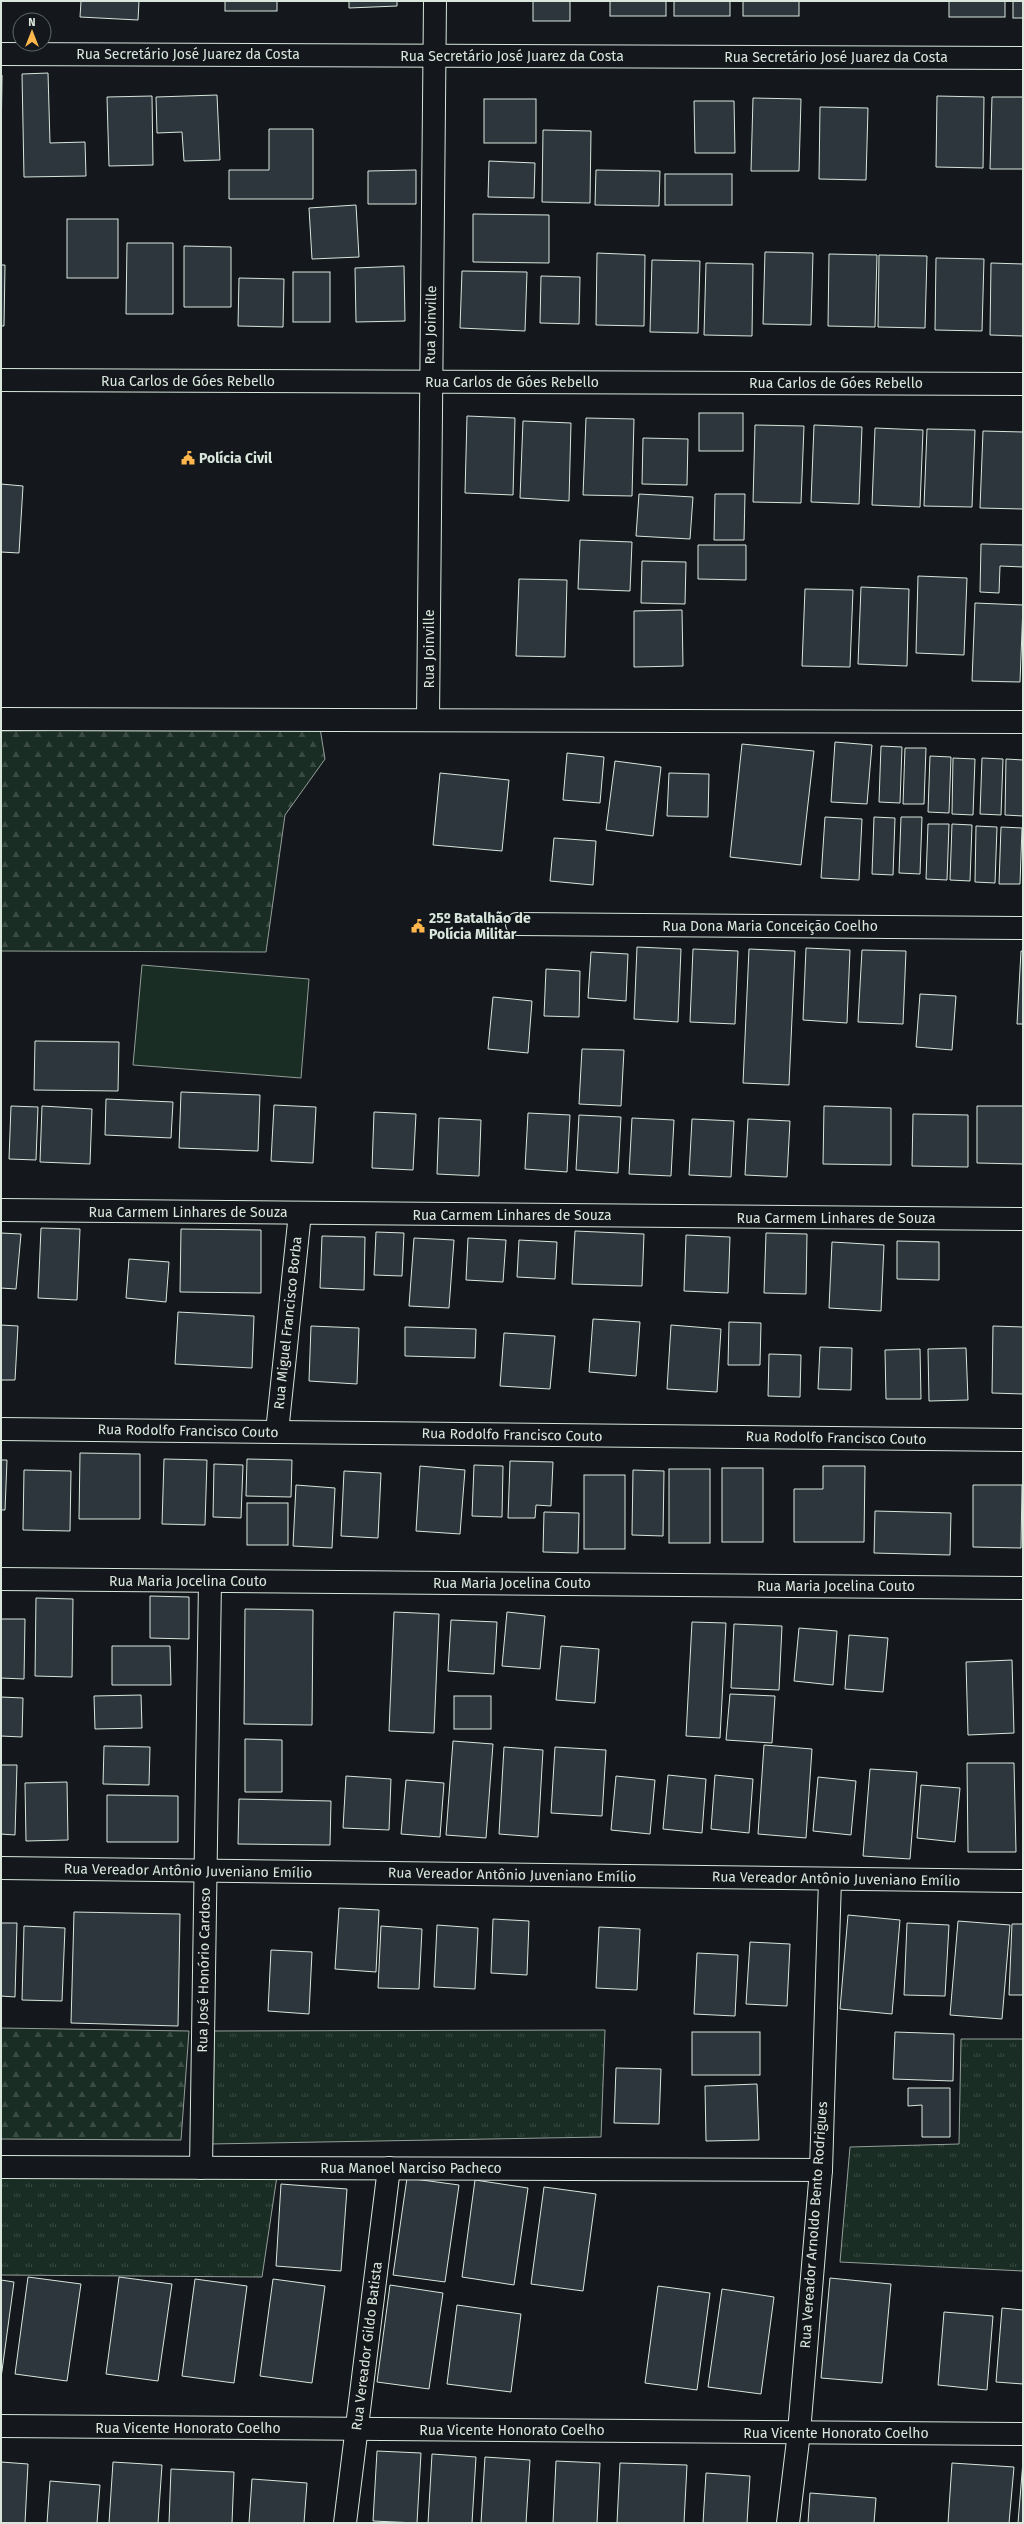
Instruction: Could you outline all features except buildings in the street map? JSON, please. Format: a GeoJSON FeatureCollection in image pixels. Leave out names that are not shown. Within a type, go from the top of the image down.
{"type":"FeatureCollection","features":[{"type":"Feature","properties":{"kind":"street","name":"Rua Joinville"},"geometry":{"type":"LineString","coordinates":[[428,720],[435,1]]}},
{"type":"Feature","properties":{"kind":"street","name":"Rua Secretário José Juarez da Costa"},"geometry":{"type":"LineString","coordinates":[[1,54],[1023,58]]}},
{"type":"Feature","properties":{"kind":"street","name":"Rua Carlos de Góes Rebello"},"geometry":{"type":"LineString","coordinates":[[1,380],[1023,384]]}},
{"type":"Feature","properties":{"kind":"street"},"geometry":{"type":"LineString","coordinates":[[1,719],[1023,722]]}},
{"type":"Feature","properties":{"kind":"street","name":"Rua Dona Maria Conceição Coelho"},"geometry":{"type":"LineString","coordinates":[[517,924],[1023,928]]}},
{"type":"Feature","properties":{"kind":"street","name":"Rua Carmem Linhares de Souza"},"geometry":{"type":"LineString","coordinates":[[1,1210],[1023,1219]]}},
{"type":"Feature","properties":{"kind":"street","name":"Rua Miguel Francisco Borba"},"geometry":{"type":"LineString","coordinates":[[276,1432],[300,1213]]}},
{"type":"Feature","properties":{"kind":"street","name":"Rua Rodolfo Francisco Couto"},"geometry":{"type":"LineString","coordinates":[[1,1429],[1023,1440]]}},
{"type":"Feature","properties":{"kind":"street","name":"Rua Maria Jocelina Couto"},"geometry":{"type":"LineString","coordinates":[[1,1579],[1023,1588]]}},
{"type":"Feature","properties":{"kind":"street","name":"Rua José Honório Cardoso"},"geometry":{"type":"LineString","coordinates":[[201,2168],[210,1581]]}},
{"type":"Feature","properties":{"kind":"street","name":"Rua Vereador Antônio Juveniano Emílio"},"geometry":{"type":"LineString","coordinates":[[1,1868],[205,1872],[1023,1881]]}},
{"type":"Feature","properties":{"kind":"street","name":"Rua Vereador Arnoldo Bento Rodrigues"},"geometry":{"type":"LineString","coordinates":[[788,2523],[799,2432],[821,2170],[830,1879]]}},
{"type":"Feature","properties":{"kind":"street","name":"Rua Manoel Narciso Pacheco"},"geometry":{"type":"LineString","coordinates":[[1,2167],[821,2170]]}},
{"type":"Feature","properties":{"kind":"street","name":"Rua Vereador Gildo Batista"},"geometry":{"type":"LineString","coordinates":[[345,2523],[389,2168]]}},
{"type":"Feature","properties":{"kind":"street","name":"Rua Vicente Honorato Coelho"},"geometry":{"type":"LineString","coordinates":[[1,2426],[1023,2434]]}},
{"type":"Feature","properties":{"kind":"green space"},"geometry":{"type":"Polygon","coordinates":[[[320,728],[325,759],[285,815],[266,952],[1,951],[1,731],[320,728]]]}},
{"type":"Feature","properties":{"kind":"green space"},"geometry":{"type":"Polygon","coordinates":[[[142,965],[309,979],[301,1078],[133,1065],[142,965]]]}},
{"type":"Feature","properties":{"kind":"green space"},"geometry":{"type":"Polygon","coordinates":[[[1,2028],[189,2031],[181,2140],[1,2139],[1,2028]]]}},
{"type":"Feature","properties":{"kind":"green space"},"geometry":{"type":"Polygon","coordinates":[[[605,2030],[601,2137],[210,2144],[209,2031],[605,2030]]]}},
{"type":"Feature","properties":{"kind":"green space"},"geometry":{"type":"Polygon","coordinates":[[[961,2039],[1023,2039],[1023,2271],[840,2262],[850,2147],[959,2144],[961,2039]]]}},
{"type":"Feature","properties":{"kind":"green space"},"geometry":{"type":"Polygon","coordinates":[[[1,2175],[277,2176],[262,2277],[1,2275],[1,2175]]]}},
{"type":"Feature","properties":{"kind":"place","name":"Polícia Civil"},"geometry":{"type":"Point","coordinates":[188,458]}},
{"type":"Feature","properties":{"kind":"place","name":"25º Batalhão de Polícia Militar"},"geometry":{"type":"Point","coordinates":[418,926]}}]}
